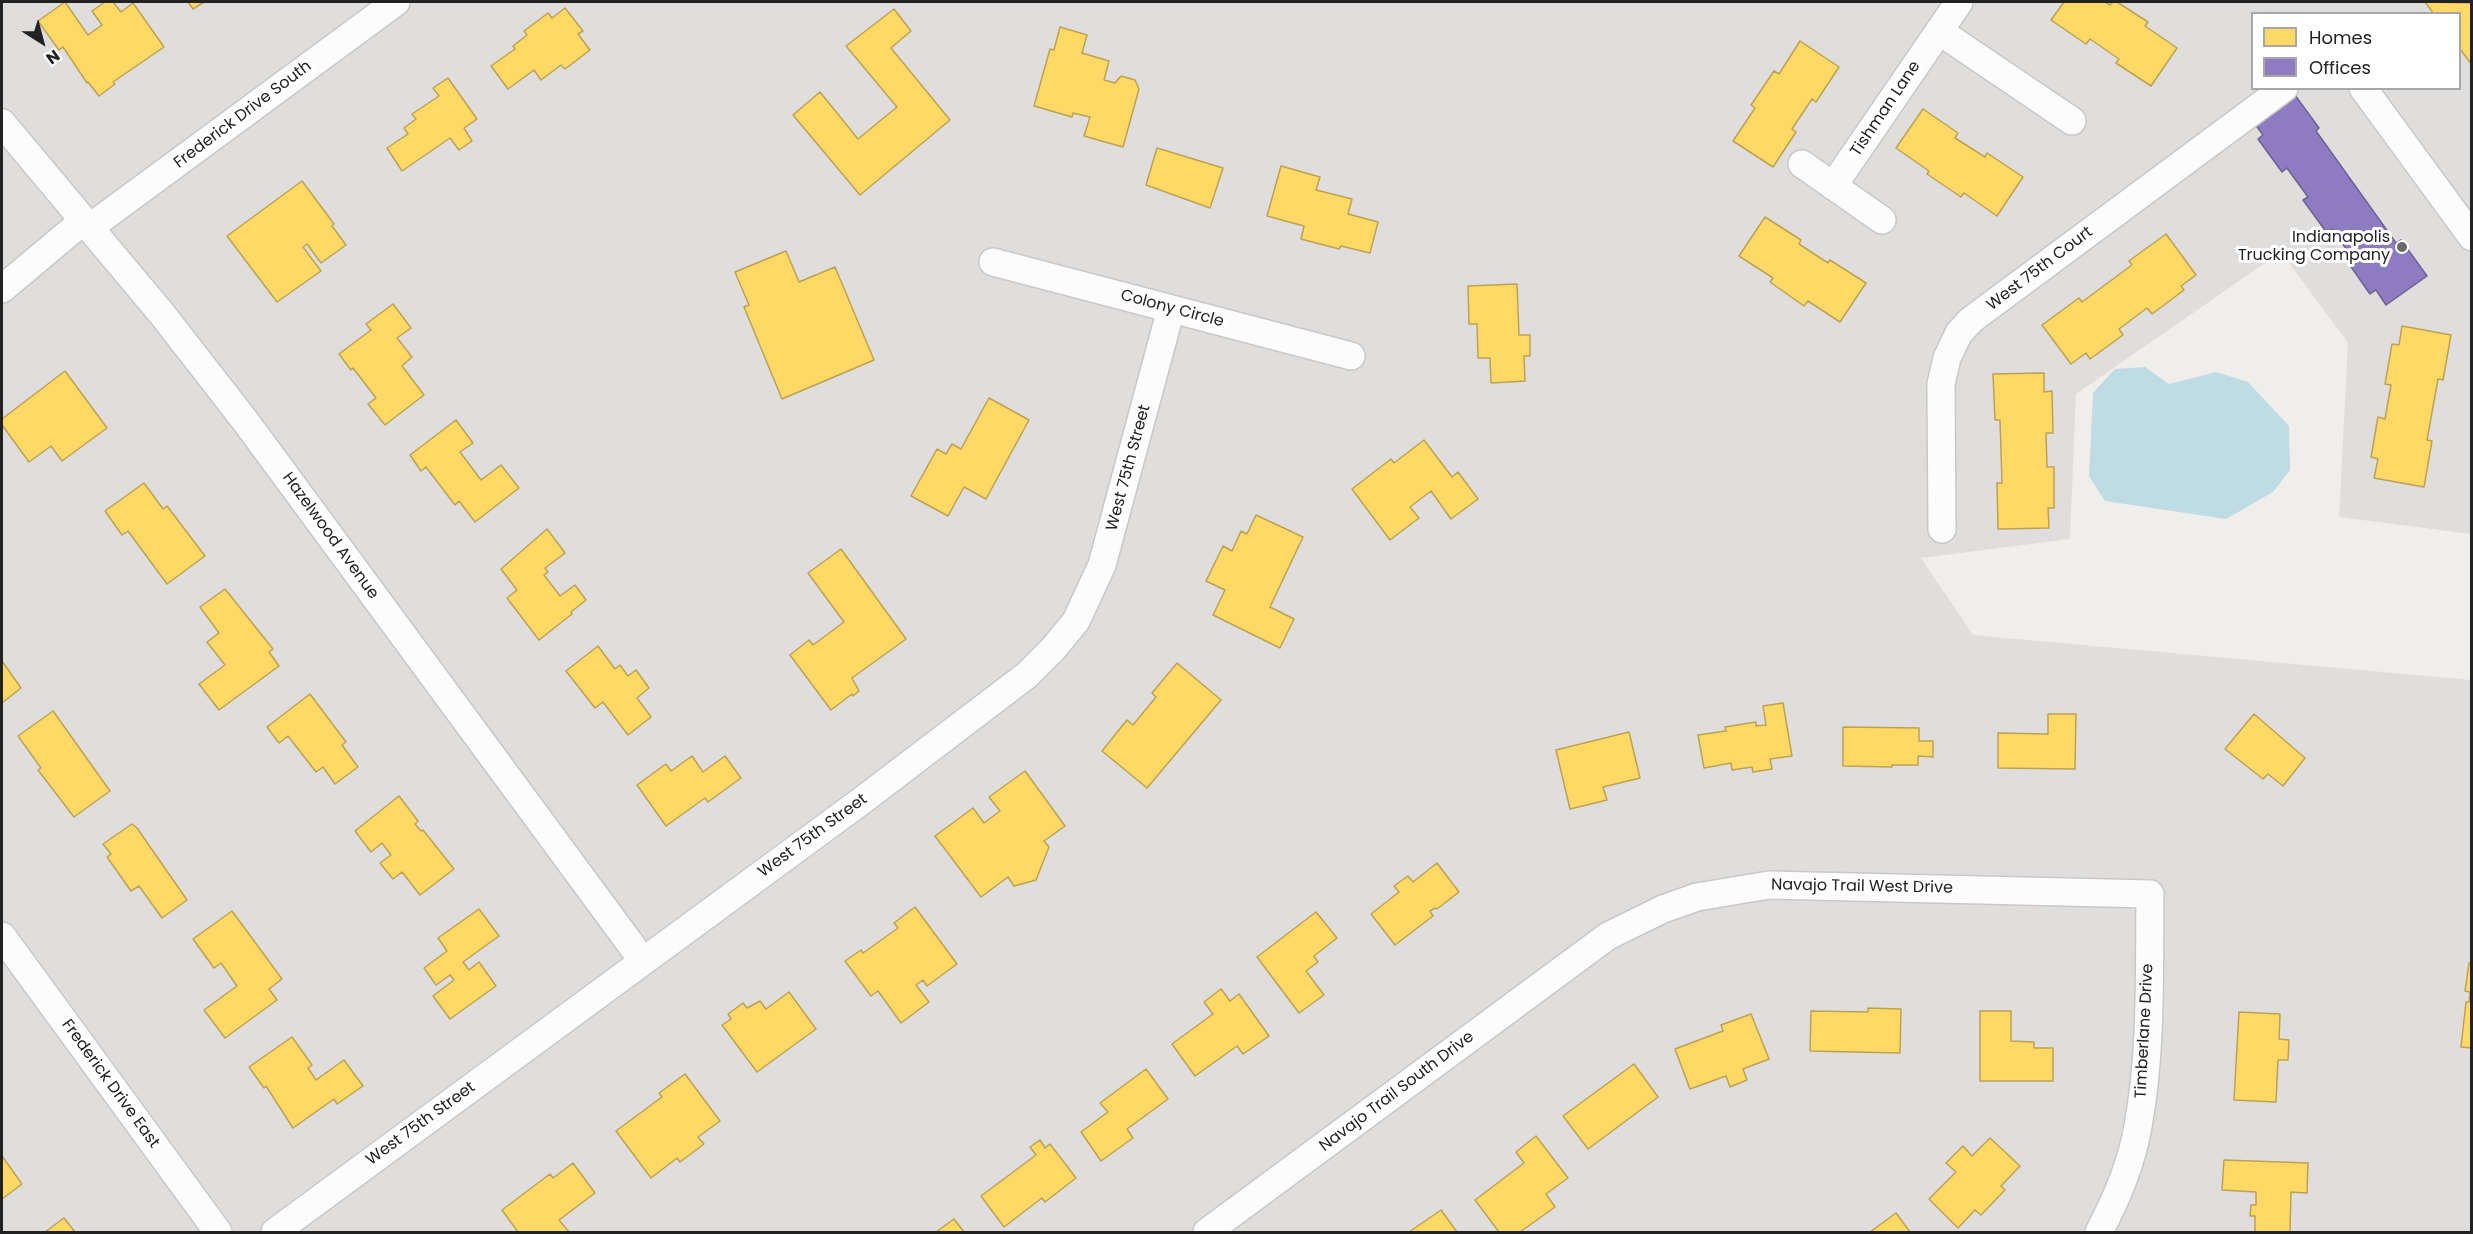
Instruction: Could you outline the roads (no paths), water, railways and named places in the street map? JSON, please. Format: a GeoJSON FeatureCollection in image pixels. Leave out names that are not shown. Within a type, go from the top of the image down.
{"type":"FeatureCollection","features":[{"type":"Feature","properties":{"kind":"street","name":"Frederick Drive South"},"geometry":{"type":"LineString","coordinates":[[2,289],[86,224],[396,2]]}},
{"type":"Feature","properties":{"kind":"street","name":"Tishman Lane"},"geometry":{"type":"LineString","coordinates":[[1833,186],[1959,2]]}},
{"type":"Feature","properties":{"kind":"street"},"geometry":{"type":"LineString","coordinates":[[1939,31],[2072,121]]}},
{"type":"Feature","properties":{"kind":"street","name":"West 75th Court"},"geometry":{"type":"LineString","coordinates":[[1942,529],[1941,384],[1947,358],[1959,333],[1971,320],[2281,90]]}},
{"type":"Feature","properties":{"kind":"street"},"geometry":{"type":"LineString","coordinates":[[2364,90],[2472,237]]}},
{"type":"Feature","properties":{"kind":"street","name":"Hazelwood Avenue"},"geometry":{"type":"LineString","coordinates":[[2,123],[162,314],[246,422],[643,961]]}},
{"type":"Feature","properties":{"kind":"street"},"geometry":{"type":"LineString","coordinates":[[1802,164],[1882,219]]}},
{"type":"Feature","properties":{"kind":"street","name":"Colony Circle"},"geometry":{"type":"LineString","coordinates":[[993,262],[1352,356]]}},
{"type":"Feature","properties":{"kind":"street","name":"West 75th Street"},"geometry":{"type":"LineString","coordinates":[[274,1233],[1027,675],[1062,641],[1076,621],[1102,565],[1171,309]]}},
{"type":"Feature","properties":{"kind":"street","name":"Navajo Trail West Drive"},"geometry":{"type":"LineString","coordinates":[[1588,951],[1608,936],[1663,909],[1697,897],[1769,885],[2150,894]]}},
{"type":"Feature","properties":{"kind":"street","name":"Timberlane Drive"},"geometry":{"type":"LineString","coordinates":[[2099,1233],[2115,1200],[2138,1128],[2146,1065],[2150,894]]}},
{"type":"Feature","properties":{"kind":"street","name":"Frederick Drive East"},"geometry":{"type":"LineString","coordinates":[[2,936],[218,1233]]}},
{"type":"Feature","properties":{"kind":"street","name":"Navajo Trail South Drive"},"geometry":{"type":"LineString","coordinates":[[1207,1233],[1588,951]]}},
{"type":"Feature","properties":{"kind":"water"},"geometry":{"type":"Polygon","coordinates":[[[2145,367],[2169,384],[2216,372],[2248,382],[2289,426],[2290,470],[2273,492],[2226,519],[2105,501],[2089,476],[2093,393],[2115,369],[2145,367]]]}},
{"type":"Feature","properties":{"kind":"place","name":"Indianapolis Trucking Company"},"geometry":{"type":"Point","coordinates":[2402,247]}}]}
